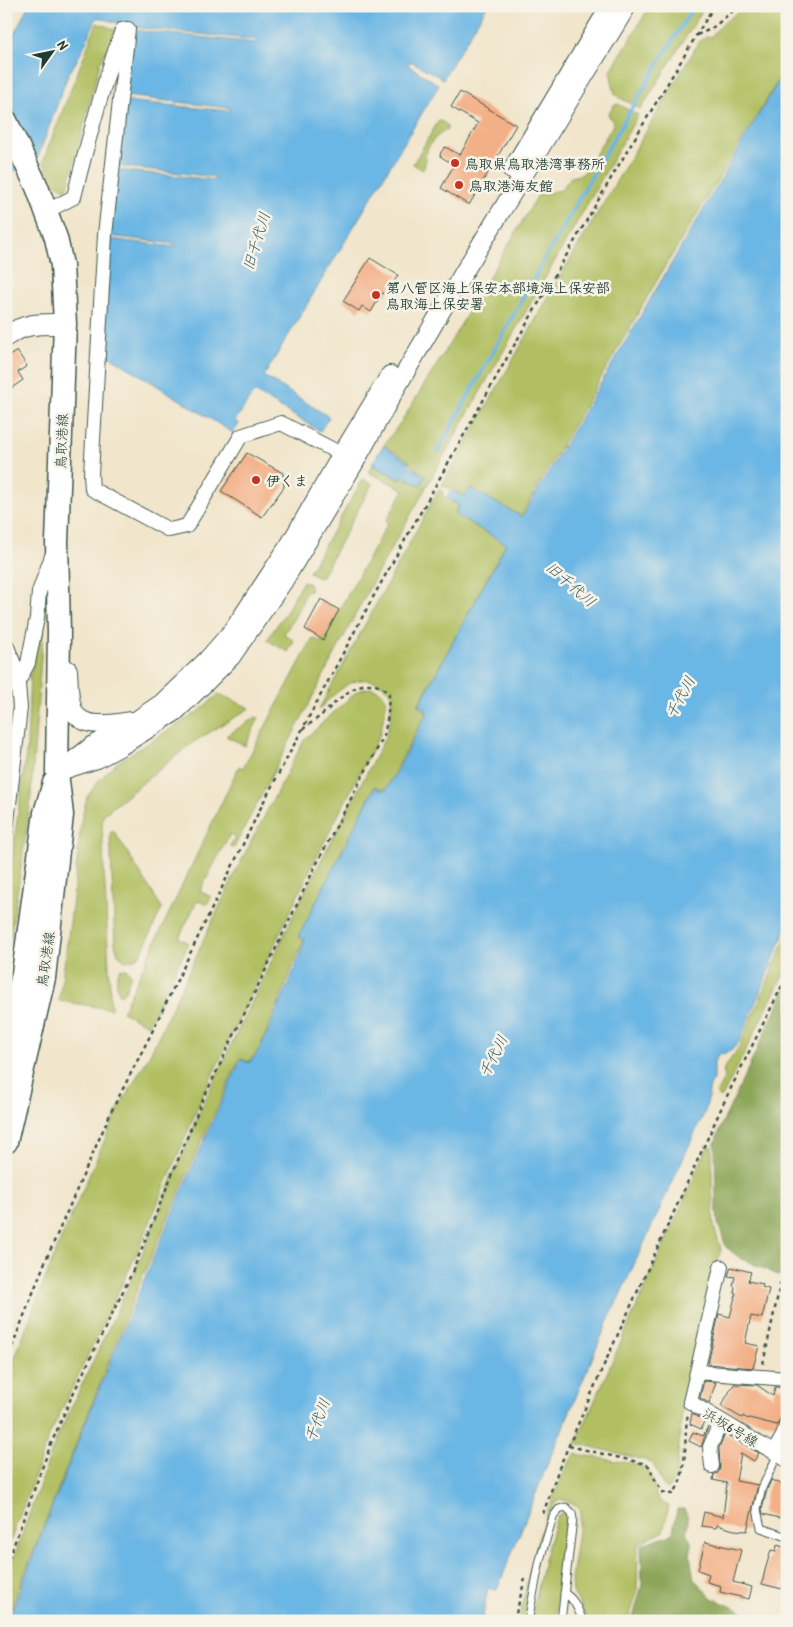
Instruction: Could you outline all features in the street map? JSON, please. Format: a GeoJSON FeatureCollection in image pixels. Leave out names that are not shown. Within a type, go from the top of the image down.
{"type":"FeatureCollection","features":[{"type":"Feature","properties":{"kind":"main road","name":"鳥取港線"},"geometry":{"type":"LineString","coordinates":[[6,122],[37,187],[56,238],[62,265],[65,324],[57,542],[59,634],[57,772],[62,815],[44,978],[6,1142]]}},
{"type":"Feature","properties":{"kind":"main road"},"geometry":{"type":"LineString","coordinates":[[6,336],[32,324],[65,324]]}},
{"type":"Feature","properties":{"kind":"main road","name":"鳥取港線"},"geometry":{"type":"LineString","coordinates":[[6,1052],[23,973],[45,812],[57,772]]}},
{"type":"Feature","properties":{"kind":"street"},"geometry":{"type":"LineString","coordinates":[[57,772],[97,759],[175,712],[231,657],[283,582],[348,458],[610,6]]}},
{"type":"Feature","properties":{"kind":"street"},"geometry":{"type":"LineString","coordinates":[[57,772],[92,746],[162,703],[207,660],[234,629],[395,390],[459,280],[627,6]]}},
{"type":"Feature","properties":{"kind":"street"},"geometry":{"type":"LineString","coordinates":[[47,211],[74,197],[97,104],[110,63],[122,30],[128,29],[105,235],[91,474],[92,489],[169,530],[187,526],[241,436],[281,423],[348,458]]}},
{"type":"Feature","properties":{"kind":"street"},"geometry":{"type":"LineString","coordinates":[[18,682],[28,663],[37,618],[39,592],[57,542]]}},
{"type":"Feature","properties":{"kind":"street"},"geometry":{"type":"LineString","coordinates":[[59,634],[67,658],[70,700],[76,716],[88,723],[137,720]]}},
{"type":"Feature","properties":{"kind":"street"},"geometry":{"type":"LineString","coordinates":[[6,644],[17,672],[20,708],[6,830]]}},
{"type":"Feature","properties":{"kind":"street","name":"浜坂6号線"},"geometry":{"type":"LineString","coordinates":[[721,1266],[690,1402],[780,1455],[787,1423]]}},
{"type":"Feature","properties":{"kind":"street"},"geometry":{"type":"LineString","coordinates":[[697,1372],[787,1379]]}},
{"type":"Feature","properties":{"kind":"street"},"geometry":{"type":"LineString","coordinates":[[712,1466],[710,1447],[721,1421]]}},
{"type":"Feature","properties":{"kind":"lane"},"geometry":{"type":"LineString","coordinates":[[780,1455],[762,1488],[757,1509],[761,1528],[787,1537]]}},
{"type":"Feature","properties":{"kind":"lane"},"geometry":{"type":"LineString","coordinates":[[528,1621],[540,1560],[553,1517],[559,1508],[566,1507],[572,1513],[573,1519],[561,1621]]}},
{"type":"Feature","properties":{"kind":"lane"},"geometry":{"type":"LineString","coordinates":[[564,1593],[574,1601],[583,1621]]}},
{"type":"Feature","properties":{"kind":"path"},"geometry":{"type":"LineString","coordinates":[[6,1362],[45,1262],[111,1112],[264,802],[372,599],[512,349],[714,6]]}},
{"type":"Feature","properties":{"kind":"path"},"geometry":{"type":"LineString","coordinates":[[697,35],[711,29],[739,6]]}},
{"type":"Feature","properties":{"kind":"path"},"geometry":{"type":"LineString","coordinates":[[6,1566],[51,1444],[71,1398],[131,1275],[200,1106],[316,865],[384,736],[389,694],[383,688],[374,684],[364,684],[351,690],[302,730]]}},
{"type":"Feature","properties":{"kind":"path"},"geometry":{"type":"LineString","coordinates":[[542,1516],[559,1468],[607,1358],[726,1098],[787,976]]}},
{"type":"Feature","properties":{"kind":"path"},"geometry":{"type":"LineString","coordinates":[[760,1376],[787,1261]]}},
{"type":"Feature","properties":{"kind":"path"},"geometry":{"type":"LineString","coordinates":[[569,1446],[646,1464],[652,1468],[652,1474],[662,1492],[673,1494],[682,1471],[686,1422],[690,1402]]}},
{"type":"Feature","properties":{"kind":"path"},"geometry":{"type":"LineString","coordinates":[[514,1621],[528,1571]]}},
{"type":"Feature","properties":{"kind":"green space"},"geometry":{"type":"Polygon","coordinates":[[[650,6],[705,6],[641,109],[615,94],[610,72],[650,6]]]}},
{"type":"Feature","properties":{"kind":"green space"},"geometry":{"type":"Polygon","coordinates":[[[745,6],[787,6],[787,66],[663,270],[521,516],[470,488],[465,496],[442,485],[561,275],[699,42],[705,37],[712,36],[720,26],[745,6]]]}},
{"type":"Feature","properties":{"kind":"green space"},"geometry":{"type":"Polygon","coordinates":[[[97,23],[117,30],[100,63],[67,190],[52,182],[43,161],[97,23]]]}},
{"type":"Feature","properties":{"kind":"green space"},"geometry":{"type":"Polygon","coordinates":[[[618,104],[638,115],[426,487],[422,484],[426,476],[409,464],[410,461],[384,445],[401,422],[441,358],[538,195],[561,190],[571,177],[583,174],[612,127],[613,122],[608,114],[614,105],[618,104]]]}},
{"type":"Feature","properties":{"kind":"green space"},"geometry":{"type":"Polygon","coordinates":[[[439,120],[447,125],[447,130],[435,138],[430,145],[426,153],[423,170],[413,164],[439,120]]]}},
{"type":"Feature","properties":{"kind":"green space"},"geometry":{"type":"Polygon","coordinates":[[[372,465],[400,480],[402,477],[426,488],[375,577],[234,848],[230,846],[235,837],[230,834],[200,891],[211,897],[207,904],[197,901],[179,938],[189,943],[148,1025],[122,1012],[239,766],[243,768],[313,638],[321,642],[388,523],[386,521],[404,490],[368,472],[372,465]]]}},
{"type":"Feature","properties":{"kind":"green space"},"geometry":{"type":"Polygon","coordinates":[[[363,479],[372,484],[321,578],[309,572],[363,479]]]}},
{"type":"Feature","properties":{"kind":"green space"},"geometry":{"type":"Polygon","coordinates":[[[439,489],[443,492],[442,495],[458,506],[454,514],[506,544],[418,705],[426,713],[386,788],[382,789],[375,786],[298,937],[304,940],[258,1052],[249,1062],[240,1058],[138,1287],[6,1621],[6,1579],[56,1440],[133,1276],[203,1104],[302,897],[386,736],[391,716],[391,693],[379,683],[370,680],[353,682],[338,691],[319,709],[439,489]]]}},
{"type":"Feature","properties":{"kind":"green space"},"geometry":{"type":"Polygon","coordinates":[[[303,581],[309,584],[311,590],[305,593],[300,608],[284,634],[294,641],[288,652],[267,640],[286,612],[303,581]]]}},
{"type":"Feature","properties":{"kind":"green space"},"geometry":{"type":"Polygon","coordinates":[[[46,591],[30,807],[6,967],[6,903],[27,746],[30,675],[40,637],[46,591]]]}},
{"type":"Feature","properties":{"kind":"green space"},"geometry":{"type":"Polygon","coordinates":[[[372,688],[380,691],[385,697],[386,706],[380,734],[310,870],[203,1095],[137,1253],[50,1434],[6,1553],[6,1380],[60,1241],[119,1108],[150,1054],[238,867],[304,740],[356,692],[372,688]]]}},
{"type":"Feature","properties":{"kind":"green space"},"geometry":{"type":"Polygon","coordinates":[[[219,694],[250,708],[192,743],[103,815],[102,828],[111,1009],[59,1001],[72,908],[81,821],[87,797],[100,779],[119,761],[198,712],[219,694]]]}},
{"type":"Feature","properties":{"kind":"green space"},"geometry":{"type":"Polygon","coordinates":[[[256,717],[259,718],[245,746],[226,736],[256,717]]]}},
{"type":"Feature","properties":{"kind":"green space"},"geometry":{"type":"Polygon","coordinates":[[[114,831],[162,908],[141,954],[135,959],[125,961],[118,954],[115,944],[110,833],[114,831]]]}},
{"type":"Feature","properties":{"kind":"green space"},"geometry":{"type":"Polygon","coordinates":[[[787,936],[787,968],[722,1097],[719,1097],[716,1094],[725,1077],[723,1070],[739,1047],[787,936]]]}},
{"type":"Feature","properties":{"kind":"green space"},"geometry":{"type":"Polygon","coordinates":[[[121,968],[127,969],[131,975],[125,991],[120,995],[117,981],[121,968]]]}},
{"type":"Feature","properties":{"kind":"green space"},"geometry":{"type":"Polygon","coordinates":[[[787,986],[787,1255],[780,1276],[740,1258],[726,1247],[718,1223],[716,1206],[715,1143],[722,1124],[787,986]]]}},
{"type":"Feature","properties":{"kind":"green space"},"geometry":{"type":"Polygon","coordinates":[[[712,1146],[714,1227],[721,1249],[683,1402],[676,1477],[667,1489],[663,1485],[652,1462],[576,1443],[707,1148],[712,1146]]]}},
{"type":"Feature","properties":{"kind":"green space"},"geometry":{"type":"Polygon","coordinates":[[[576,1454],[640,1465],[647,1470],[652,1479],[656,1495],[663,1503],[669,1506],[663,1532],[638,1544],[637,1593],[628,1621],[587,1621],[572,1592],[571,1579],[581,1511],[570,1502],[564,1500],[557,1501],[545,1526],[540,1542],[524,1621],[519,1621],[530,1568],[540,1534],[566,1468],[576,1454]]]}},
{"type":"Feature","properties":{"kind":"green space"},"geometry":{"type":"Polygon","coordinates":[[[677,1509],[684,1509],[688,1517],[686,1532],[692,1544],[690,1555],[694,1579],[712,1598],[765,1621],[632,1621],[642,1585],[641,1545],[669,1536],[673,1532],[677,1509]]]}},
{"type":"Feature","properties":{"kind":"green space"},"geometry":{"type":"Polygon","coordinates":[[[564,1512],[568,1514],[569,1518],[555,1621],[531,1621],[544,1560],[555,1522],[558,1515],[564,1512]]]}},
{"type":"Feature","properties":{"kind":"water","name":"旧千代川"},"geometry":{"type":"Polygon","coordinates":[[[28,6],[487,6],[443,79],[410,61],[408,65],[439,85],[264,376],[329,417],[320,431],[254,392],[235,421],[239,424],[233,433],[100,350],[109,239],[175,247],[176,244],[109,236],[117,170],[216,180],[216,177],[117,166],[124,101],[230,111],[230,108],[125,96],[131,30],[257,43],[257,40],[132,27],[97,17],[80,54],[69,72],[38,157],[6,176],[6,46],[9,44],[28,6]]]}},
{"type":"Feature","properties":{"kind":"water"},"geometry":{"type":"Polygon","coordinates":[[[787,67],[787,927],[739,1042],[731,1051],[718,1055],[714,1062],[714,1078],[710,1086],[706,1109],[608,1321],[497,1590],[488,1588],[482,1621],[8,1621],[120,1338],[179,1198],[241,1059],[249,1063],[264,1041],[303,947],[305,939],[298,937],[375,787],[382,790],[387,789],[427,714],[425,708],[419,705],[506,544],[455,514],[459,506],[447,497],[450,491],[465,496],[470,488],[522,517],[787,67]]]}},
{"type":"Feature","properties":{"kind":"water"},"geometry":{"type":"Polygon","coordinates":[[[383,446],[409,462],[407,465],[425,476],[420,485],[402,475],[400,479],[372,464],[383,446]]]}},
{"type":"Feature","properties":{"kind":"building"},"geometry":{"type":"Polygon","coordinates":[[[460,92],[516,125],[469,205],[441,188],[454,165],[440,156],[441,152],[445,147],[460,155],[478,123],[451,107],[460,92]]]}},
{"type":"Feature","properties":{"kind":"building"},"geometry":{"type":"Polygon","coordinates":[[[370,258],[398,275],[386,295],[382,293],[371,312],[362,306],[359,311],[343,301],[370,258]]]}},
{"type":"Feature","properties":{"kind":"building"},"geometry":{"type":"Polygon","coordinates":[[[17,351],[27,366],[18,372],[23,380],[6,392],[6,358],[17,351]]]}},
{"type":"Feature","properties":{"kind":"building","name":"伊くま"},"geometry":{"type":"Polygon","coordinates":[[[247,453],[283,473],[284,487],[262,517],[221,491],[247,453]]]}},
{"type":"Feature","properties":{"kind":"building"},"geometry":{"type":"Polygon","coordinates":[[[321,599],[339,610],[323,640],[305,629],[321,599]]]}},
{"type":"Feature","properties":{"kind":"building"},"geometry":{"type":"Polygon","coordinates":[[[731,1267],[751,1272],[748,1281],[763,1284],[762,1287],[769,1289],[762,1318],[751,1316],[745,1343],[759,1346],[753,1368],[708,1364],[719,1314],[730,1317],[736,1293],[734,1293],[735,1287],[733,1286],[735,1277],[728,1276],[731,1267]]]}},
{"type":"Feature","properties":{"kind":"building"},"geometry":{"type":"Polygon","coordinates":[[[704,1381],[716,1382],[709,1403],[700,1398],[704,1381]]]}},
{"type":"Feature","properties":{"kind":"building"},"geometry":{"type":"Polygon","coordinates":[[[734,1384],[757,1385],[773,1396],[775,1387],[787,1388],[787,1400],[783,1415],[777,1425],[748,1419],[743,1416],[742,1418],[721,1406],[734,1384]]]}},
{"type":"Feature","properties":{"kind":"building"},"geometry":{"type":"Polygon","coordinates":[[[692,1413],[704,1421],[701,1429],[690,1424],[692,1413]]]}},
{"type":"Feature","properties":{"kind":"building"},"geometry":{"type":"Polygon","coordinates":[[[708,1427],[701,1447],[689,1441],[693,1432],[703,1436],[708,1427]]]}},
{"type":"Feature","properties":{"kind":"building"},"geometry":{"type":"Polygon","coordinates":[[[725,1434],[759,1453],[754,1461],[741,1453],[736,1481],[758,1485],[747,1531],[734,1530],[717,1525],[716,1528],[701,1526],[704,1512],[723,1517],[727,1483],[713,1480],[713,1475],[718,1473],[720,1469],[719,1448],[725,1434]]]}},
{"type":"Feature","properties":{"kind":"building"},"geometry":{"type":"Polygon","coordinates":[[[771,1480],[787,1486],[787,1497],[780,1518],[763,1514],[762,1509],[771,1480]]]}},
{"type":"Feature","properties":{"kind":"building"},"geometry":{"type":"Polygon","coordinates":[[[705,1542],[741,1550],[733,1582],[752,1587],[749,1599],[720,1592],[721,1586],[707,1582],[709,1574],[698,1570],[705,1542]]]}},
{"type":"Feature","properties":{"kind":"building"},"geometry":{"type":"Polygon","coordinates":[[[777,1545],[787,1548],[787,1584],[783,1583],[782,1589],[762,1584],[771,1550],[776,1551],[777,1545]]]}},
{"type":"Feature","properties":{"kind":"waterway"},"geometry":{"type":"LineString","coordinates":[[438,451],[595,171],[694,6]]}},
{"type":"Feature","properties":{"kind":"place","name":"鳥取県鳥取港湾事務所"},"geometry":{"type":"Point","coordinates":[455,163]}},
{"type":"Feature","properties":{"kind":"place","name":"鳥取港海友館"},"geometry":{"type":"Point","coordinates":[459,185]}},
{"type":"Feature","properties":{"kind":"place","name":"第八管区海上保安本部境海上保安部 鳥取海上保安署"},"geometry":{"type":"Point","coordinates":[376,295]}},
{"type":"Feature","properties":{"kind":"place","name":"伊くま"},"geometry":{"type":"Point","coordinates":[256,480]}},
{"type":"Feature","properties":{"kind":"water label","name":"千代川"},"geometry":{"type":"Point","coordinates":[680,697]}},
{"type":"Feature","properties":{"kind":"water label","name":"千代川"},"geometry":{"type":"Point","coordinates":[493,1056]}},
{"type":"Feature","properties":{"kind":"water label","name":"千代川"},"geometry":{"type":"Point","coordinates":[317,1420]}}]}
